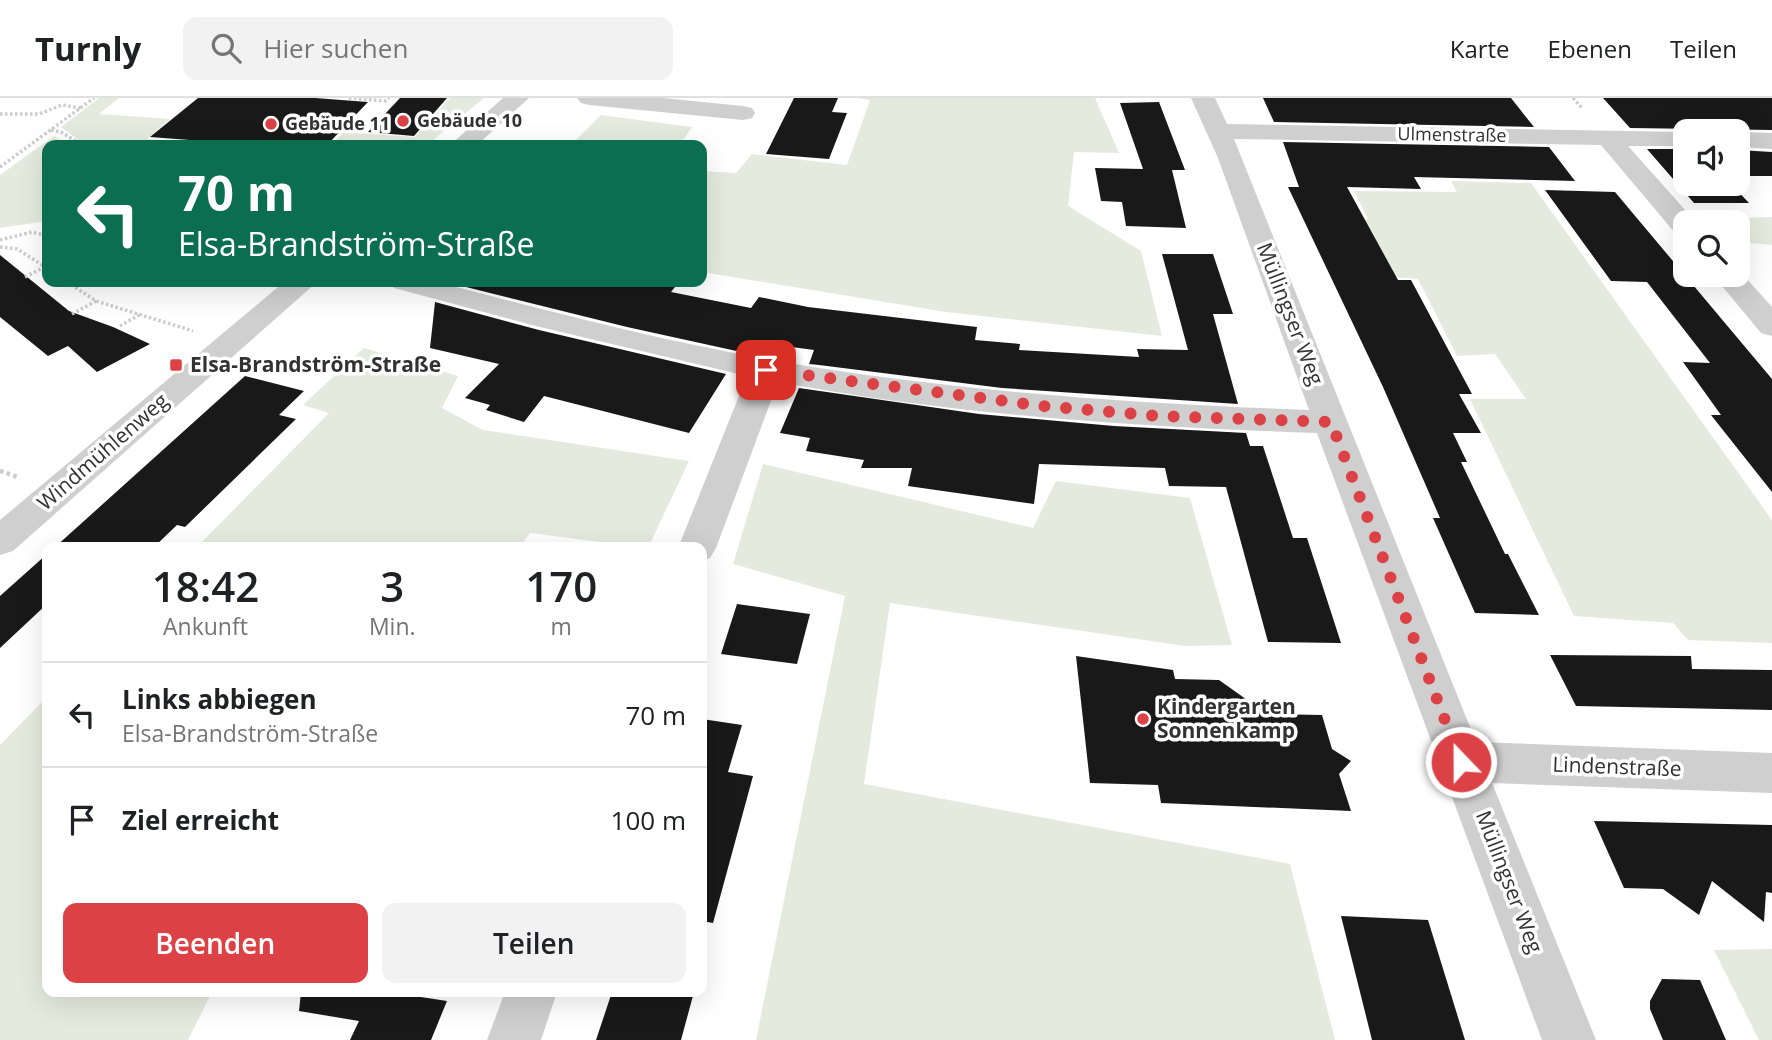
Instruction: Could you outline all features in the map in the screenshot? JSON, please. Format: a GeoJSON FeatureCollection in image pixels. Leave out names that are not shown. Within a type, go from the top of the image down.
{"type":"FeatureCollection","features":[{"type":"Feature","properties":{"kind":"street"},"geometry":{"type":"LineString","coordinates":[[468,140],[517,98]]}},
{"type":"Feature","properties":{"kind":"street"},"geometry":{"type":"LineString","coordinates":[[589,98],[743,113]]}},
{"type":"Feature","properties":{"kind":"street","name":"Müllingser Weg"},"geometry":{"type":"LineString","coordinates":[[1203,98],[1569,1040]]}},
{"type":"Feature","properties":{"kind":"street","name":"Ulmenstraße"},"geometry":{"type":"LineString","coordinates":[[1218,131],[1673,139]]}},
{"type":"Feature","properties":{"kind":"street"},"geometry":{"type":"LineString","coordinates":[[1608,138],[1673,213]]}},
{"type":"Feature","properties":{"kind":"street"},"geometry":{"type":"LineString","coordinates":[[1750,140],[1772,141]]}},
{"type":"Feature","properties":{"kind":"street","name":"Windmühlenweg"},"geometry":{"type":"LineString","coordinates":[[0,541],[296,287]]}},
{"type":"Feature","properties":{"kind":"street"},"geometry":{"type":"LineString","coordinates":[[423,287],[540,318],[766,370],[1043,406],[1158,416],[1331,422]]}},
{"type":"Feature","properties":{"kind":"street"},"geometry":{"type":"LineString","coordinates":[[1738,287],[1772,326]]}},
{"type":"Feature","properties":{"kind":"street"},"geometry":{"type":"LineString","coordinates":[[699,542],[766,370]]}},
{"type":"Feature","properties":{"kind":"street","name":"Lindenstraße"},"geometry":{"type":"LineString","coordinates":[[1461,762],[1772,773]]}},
{"type":"Feature","properties":{"kind":"street"},"geometry":{"type":"LineString","coordinates":[[513,1040],[529,997]]}},
{"type":"Feature","properties":{"kind":"path"},"geometry":{"type":"LineString","coordinates":[[0,167],[94,98]]}},
{"type":"Feature","properties":{"kind":"path"},"geometry":{"type":"LineString","coordinates":[[349,98],[386,101],[389,98]]}},
{"type":"Feature","properties":{"kind":"path"},"geometry":{"type":"LineString","coordinates":[[0,114],[39,114],[62,105],[82,108]]}},
{"type":"Feature","properties":{"kind":"path"},"geometry":{"type":"LineString","coordinates":[[50,130],[61,132],[74,140]]}},
{"type":"Feature","properties":{"kind":"path"},"geometry":{"type":"LineString","coordinates":[[0,240],[32,232],[42,235]]}},
{"type":"Feature","properties":{"kind":"path"},"geometry":{"type":"LineString","coordinates":[[0,247],[17,250],[42,265]]}},
{"type":"Feature","properties":{"kind":"path"},"geometry":{"type":"LineString","coordinates":[[25,277],[42,269]]}},
{"type":"Feature","properties":{"kind":"path"},"geometry":{"type":"LineString","coordinates":[[74,287],[96,302],[124,307],[231,342]]}},
{"type":"Feature","properties":{"kind":"path"},"geometry":{"type":"LineString","coordinates":[[72,314],[96,302]]}},
{"type":"Feature","properties":{"kind":"path"},"geometry":{"type":"LineString","coordinates":[[120,326],[140,314]]}},
{"type":"Feature","properties":{"kind":"shaded area"},"geometry":{"type":"Polygon","coordinates":[[[99,98],[119,98],[99,114],[170,119],[147,139],[162,140],[79,140],[61,127],[99,98]]]}},
{"type":"Feature","properties":{"kind":"shaded area"},"geometry":{"type":"Polygon","coordinates":[[[450,98],[484,98],[433,140],[336,140],[344,132],[415,137],[450,98]]]}},
{"type":"Feature","properties":{"kind":"shaded area"},"geometry":{"type":"Polygon","coordinates":[[[857,98],[1095,98],[1119,153],[1074,152],[1068,206],[1141,251],[1162,336],[946,312],[707,273],[707,171],[736,173],[752,154],[847,165],[870,100],[857,98]]]}},
{"type":"Feature","properties":{"kind":"shaded area"},"geometry":{"type":"Polygon","coordinates":[[[601,115],[692,127],[683,140],[576,140],[601,115]]]}},
{"type":"Feature","properties":{"kind":"shaded area"},"geometry":{"type":"Polygon","coordinates":[[[42,145],[42,222],[0,228],[0,175],[42,145]]]}},
{"type":"Feature","properties":{"kind":"shaded area"},"geometry":{"type":"Polygon","coordinates":[[[1451,181],[1531,183],[1772,520],[1772,643],[1688,640],[1673,623],[1574,616],[1470,399],[1526,399],[1495,354],[1457,356],[1418,279],[1371,275],[1352,221],[1368,219],[1354,191],[1457,192],[1451,181]]]}},
{"type":"Feature","properties":{"kind":"shaded area"},"geometry":{"type":"Polygon","coordinates":[[[1772,217],[1772,245],[1750,243],[1750,218],[1772,217]]]}},
{"type":"Feature","properties":{"kind":"shaded area"},"geometry":{"type":"Polygon","coordinates":[[[364,348],[458,376],[442,408],[483,430],[689,461],[651,542],[601,542],[530,533],[523,542],[202,542],[329,413],[303,405],[364,348]]]}},
{"type":"Feature","properties":{"kind":"shaded area"},"geometry":{"type":"Polygon","coordinates":[[[763,464],[1033,528],[1056,481],[1190,498],[1232,645],[1185,646],[890,603],[864,784],[1290,864],[1335,1040],[756,1040],[845,596],[733,564],[763,464]]]}},
{"type":"Feature","properties":{"kind":"shaded area"},"geometry":{"type":"Polygon","coordinates":[[[42,702],[42,997],[210,997],[188,1040],[0,1040],[0,745],[42,702]]]}},
{"type":"Feature","properties":{"kind":"shaded area"},"geometry":{"type":"Polygon","coordinates":[[[1772,949],[1772,1040],[1759,1040],[1714,950],[1772,949]]]}},
{"type":"Feature","properties":{"kind":"building","name":"Gebäude 11"},"geometry":{"type":"Polygon","coordinates":[[[198,98],[315,98],[368,102],[332,140],[190,140],[150,137],[198,98]]]}},
{"type":"Feature","properties":{"kind":"building","name":"Gebäude 10"},"geometry":{"type":"Polygon","coordinates":[[[400,98],[447,98],[414,136],[368,132],[400,98]]]}},
{"type":"Feature","properties":{"kind":"building"},"geometry":{"type":"Polygon","coordinates":[[[794,98],[838,98],[832,112],[847,113],[829,159],[766,154],[794,98]]]}},
{"type":"Feature","properties":{"kind":"building"},"geometry":{"type":"Polygon","coordinates":[[[1263,98],[1511,98],[1534,127],[1274,122],[1263,98]]]}},
{"type":"Feature","properties":{"kind":"building"},"geometry":{"type":"Polygon","coordinates":[[[1603,98],[1772,98],[1772,130],[1750,130],[1750,119],[1673,119],[1673,129],[1630,128],[1603,98]]]}},
{"type":"Feature","properties":{"kind":"building"},"geometry":{"type":"Polygon","coordinates":[[[1159,102],[1185,170],[1172,170],[1186,228],[1126,226],[1122,202],[1101,201],[1095,168],[1143,169],[1120,103],[1159,102]]]}},
{"type":"Feature","properties":{"kind":"building"},"geometry":{"type":"Polygon","coordinates":[[[1283,142],[1549,147],[1575,181],[1414,177],[1421,189],[1347,187],[1398,280],[1411,280],[1472,394],[1459,394],[1481,433],[1453,433],[1467,462],[1461,462],[1505,554],[1508,554],[1539,615],[1475,613],[1433,518],[1440,518],[1383,387],[1288,187],[1299,187],[1283,142]]]}},
{"type":"Feature","properties":{"kind":"building"},"geometry":{"type":"Polygon","coordinates":[[[1647,149],[1673,149],[1673,179],[1647,149]]]}},
{"type":"Feature","properties":{"kind":"building"},"geometry":{"type":"Polygon","coordinates":[[[1750,151],[1772,152],[1772,176],[1750,176],[1750,151]]]}},
{"type":"Feature","properties":{"kind":"building"},"geometry":{"type":"Polygon","coordinates":[[[1545,190],[1615,192],[1673,261],[1673,287],[1695,287],[1772,379],[1772,492],[1711,415],[1721,415],[1683,362],[1710,363],[1647,282],[1611,281],[1545,190]]]}},
{"type":"Feature","properties":{"kind":"building"},"geometry":{"type":"Polygon","coordinates":[[[1688,196],[1742,196],[1749,203],[1694,203],[1688,196]]]}},
{"type":"Feature","properties":{"kind":"building"},"geometry":{"type":"Polygon","coordinates":[[[1162,254],[1213,254],[1233,314],[1213,314],[1238,404],[1002,388],[809,364],[814,350],[748,341],[741,352],[466,287],[675,287],[671,292],[751,308],[759,297],[808,307],[977,327],[975,340],[1020,344],[1019,350],[1139,357],[1137,349],[1188,350],[1162,254]]]}},
{"type":"Feature","properties":{"kind":"building"},"geometry":{"type":"Polygon","coordinates":[[[0,255],[69,311],[150,344],[97,372],[68,346],[48,356],[0,317],[0,255]]]}},
{"type":"Feature","properties":{"kind":"building"},"geometry":{"type":"Polygon","coordinates":[[[435,302],[539,330],[726,374],[689,433],[544,396],[524,422],[486,410],[490,405],[465,398],[499,364],[430,348],[435,302]]]}},
{"type":"Feature","properties":{"kind":"building"},"geometry":{"type":"Polygon","coordinates":[[[245,376],[304,391],[279,415],[296,419],[185,527],[177,525],[159,542],[61,542],[245,376]]]}},
{"type":"Feature","properties":{"kind":"building"},"geometry":{"type":"Polygon","coordinates":[[[799,388],[979,414],[1114,426],[1246,433],[1250,446],[1263,446],[1293,538],[1307,538],[1341,643],[1268,642],[1226,487],[1169,486],[1165,468],[1039,464],[1034,504],[908,486],[912,468],[861,468],[864,460],[806,451],[810,438],[780,433],[799,388]]]}},
{"type":"Feature","properties":{"kind":"building"},"geometry":{"type":"Polygon","coordinates":[[[42,558],[42,609],[0,648],[0,596],[42,558]]]}},
{"type":"Feature","properties":{"kind":"building"},"geometry":{"type":"Polygon","coordinates":[[[737,604],[810,614],[797,664],[721,654],[737,604]]]}},
{"type":"Feature","properties":{"kind":"building"},"geometry":{"type":"Polygon","coordinates":[[[1550,655],[1691,656],[1692,669],[1772,670],[1772,710],[1576,706],[1550,655]]]}},
{"type":"Feature","properties":{"kind":"building"},"geometry":{"type":"Polygon","coordinates":[[[1076,656],[1173,670],[1175,679],[1219,680],[1267,714],[1322,715],[1332,749],[1351,761],[1339,774],[1351,811],[1161,803],[1158,785],[1090,783],[1076,656]]]}},
{"type":"Feature","properties":{"kind":"building"},"geometry":{"type":"Polygon","coordinates":[[[707,720],[742,725],[728,772],[753,776],[713,923],[707,922],[707,720]]]}},
{"type":"Feature","properties":{"kind":"building"},"geometry":{"type":"Polygon","coordinates":[[[1594,821],[1772,825],[1772,893],[1766,892],[1764,922],[1712,881],[1699,915],[1663,889],[1624,888],[1594,821]]]}},
{"type":"Feature","properties":{"kind":"building"},"geometry":{"type":"Polygon","coordinates":[[[1341,916],[1428,920],[1465,1040],[1372,1040],[1341,916]]]}},
{"type":"Feature","properties":{"kind":"building"},"geometry":{"type":"Polygon","coordinates":[[[1662,979],[1700,980],[1726,1040],[1663,1040],[1650,1009],[1650,1001],[1662,979]]]}},
{"type":"Feature","properties":{"kind":"building"},"geometry":{"type":"Polygon","coordinates":[[[300,997],[421,997],[447,1001],[431,1040],[350,1040],[359,1021],[299,1011],[300,997]]]}},
{"type":"Feature","properties":{"kind":"building"},"geometry":{"type":"Polygon","coordinates":[[[610,997],[693,997],[681,1040],[596,1040],[610,997]]]}},
{"type":"Feature","properties":{"kind":"place","name":"Gebäude 10"},"geometry":{"type":"Point","coordinates":[403,121]}},
{"type":"Feature","properties":{"kind":"place","name":"Gebäude 11"},"geometry":{"type":"Point","coordinates":[271,124]}},
{"type":"Feature","properties":{"kind":"place","name":"Elsa-Brandström-Straße"},"geometry":{"type":"Point","coordinates":[176,365]}},
{"type":"Feature","properties":{"kind":"place","name":"Kindergarten Sonnenkamp"},"geometry":{"type":"Point","coordinates":[1143,719]}},
{"type":"Feature","properties":{"kind":"route"},"geometry":{"type":"LineString","coordinates":[[766,370],[1043,406],[1158,416],[1331,422],[1461,762]]}}]}
